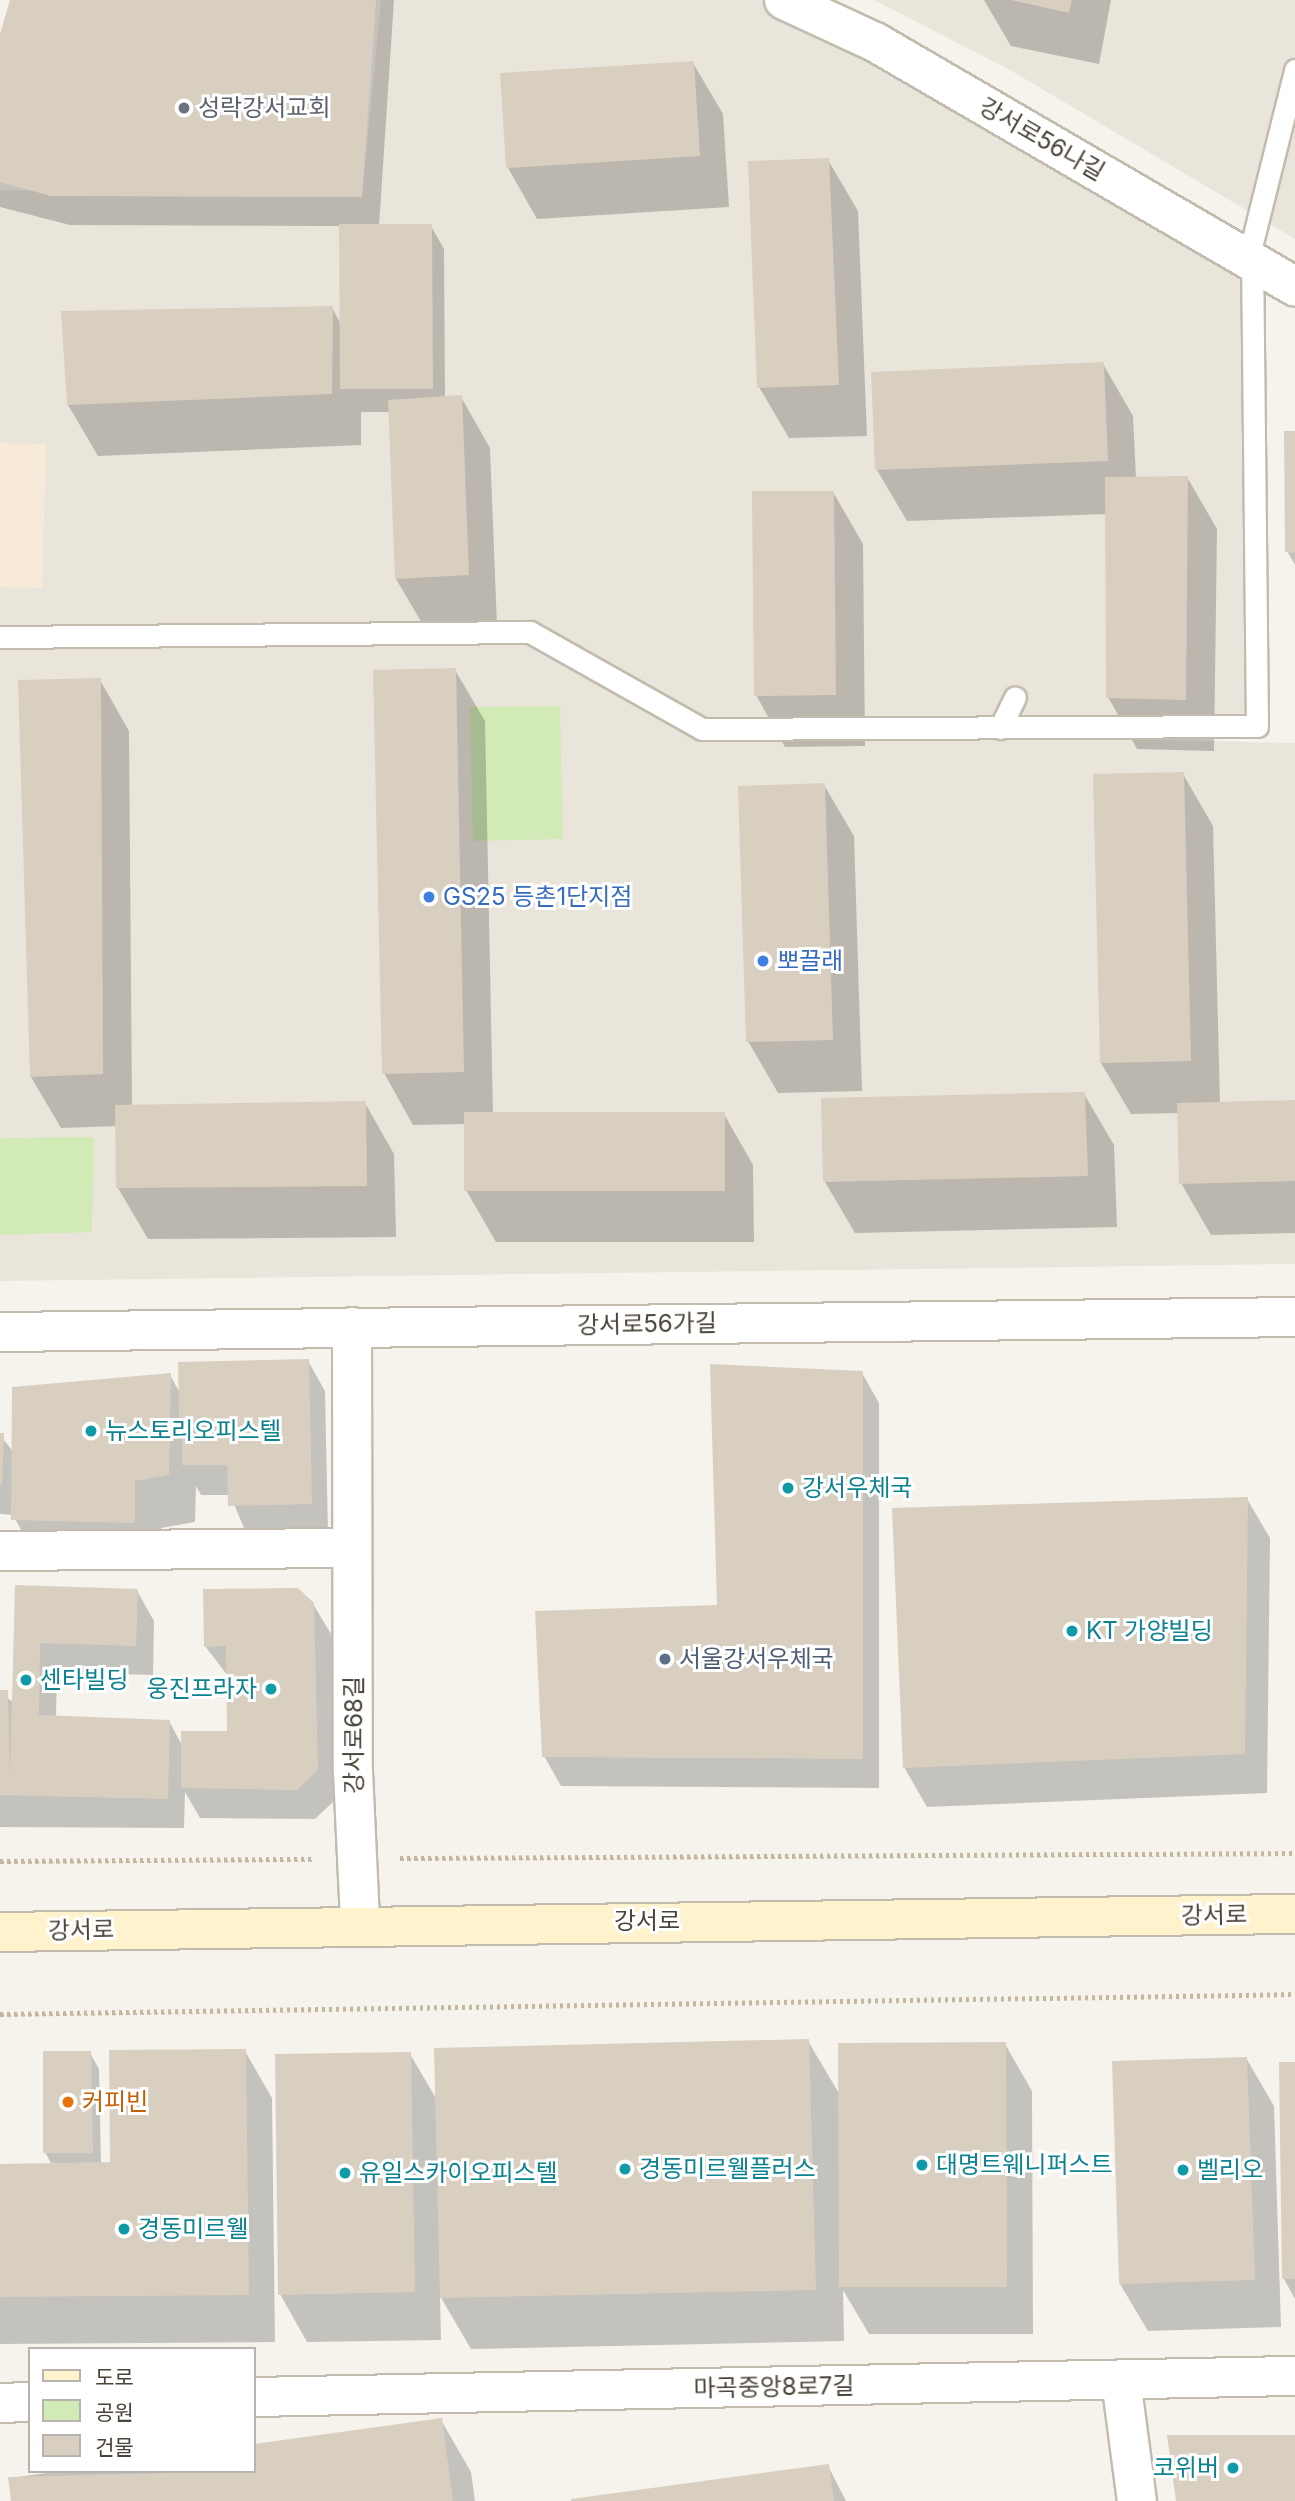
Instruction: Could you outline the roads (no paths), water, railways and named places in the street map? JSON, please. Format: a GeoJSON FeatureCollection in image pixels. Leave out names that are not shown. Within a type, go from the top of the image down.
{"type":"FeatureCollection","features":[{"type":"Feature","properties":{"kind":"main road","name":"강서로"},"geometry":{"type":"LineString","coordinates":[[0,1932],[360,1922],[1295,1914]]}},
{"type":"Feature","properties":{"kind":"street","name":"강서로56나길"},"geometry":{"type":"LineString","coordinates":[[784,0],[875,42],[1295,286]]}},
{"type":"Feature","properties":{"kind":"street","name":"강서로56가길"},"geometry":{"type":"LineString","coordinates":[[0,1332],[1295,1317]]}},
{"type":"Feature","properties":{"kind":"street","name":"강서로68길"},"geometry":{"type":"LineString","coordinates":[[352,1327],[352,1548],[360,1922]]}},
{"type":"Feature","properties":{"kind":"street"},"geometry":{"type":"LineString","coordinates":[[0,1551],[352,1548]]}},
{"type":"Feature","properties":{"kind":"street","name":"마곡중앙8로7길"},"geometry":{"type":"LineString","coordinates":[[256,2397],[1295,2376]]}},
{"type":"Feature","properties":{"kind":"street"},"geometry":{"type":"LineString","coordinates":[[1121,2379],[1137,2501]]}},
{"type":"Feature","properties":{"kind":"street"},"geometry":{"type":"LineString","coordinates":[[0,2403],[28,2402]]}},
{"type":"Feature","properties":{"kind":"lane"},"geometry":{"type":"LineString","coordinates":[[0,637],[530,632],[702,729],[1257,726],[1250,260],[1295,70]]}},
{"type":"Feature","properties":{"kind":"lane"},"geometry":{"type":"LineString","coordinates":[[1000,728],[1015,697]]}},
{"type":"Feature","properties":{"kind":"place","name":"성락강서교회"},"geometry":{"type":"Point","coordinates":[184,108]}},
{"type":"Feature","properties":{"kind":"place","name":"GS25 등촌1단지점"},"geometry":{"type":"Point","coordinates":[429,897]}},
{"type":"Feature","properties":{"kind":"place","name":"뽀끌래"},"geometry":{"type":"Point","coordinates":[763,961]}},
{"type":"Feature","properties":{"kind":"place","name":"뉴스토리오피스텔"},"geometry":{"type":"Point","coordinates":[91,1431]}},
{"type":"Feature","properties":{"kind":"place","name":"강서우체국"},"geometry":{"type":"Point","coordinates":[788,1488]}},
{"type":"Feature","properties":{"kind":"place","name":"KT 가양빌딩"},"geometry":{"type":"Point","coordinates":[1072,1631]}},
{"type":"Feature","properties":{"kind":"place","name":"서울강서우체국"},"geometry":{"type":"Point","coordinates":[665,1659]}},
{"type":"Feature","properties":{"kind":"place","name":"센타빌딩"},"geometry":{"type":"Point","coordinates":[26,1680]}},
{"type":"Feature","properties":{"kind":"place","name":"웅진프라자"},"geometry":{"type":"Point","coordinates":[271,1689]}},
{"type":"Feature","properties":{"kind":"place","name":"커피빈"},"geometry":{"type":"Point","coordinates":[68,2102]}},
{"type":"Feature","properties":{"kind":"place","name":"대명트웨니퍼스트"},"geometry":{"type":"Point","coordinates":[922,2165]}},
{"type":"Feature","properties":{"kind":"place","name":"경동미르웰플러스"},"geometry":{"type":"Point","coordinates":[625,2169]}},
{"type":"Feature","properties":{"kind":"place","name":"벨리오"},"geometry":{"type":"Point","coordinates":[1183,2170]}},
{"type":"Feature","properties":{"kind":"place","name":"유일스카이오피스텔"},"geometry":{"type":"Point","coordinates":[345,2173]}},
{"type":"Feature","properties":{"kind":"place","name":"경동미르웰"},"geometry":{"type":"Point","coordinates":[124,2229]}},
{"type":"Feature","properties":{"kind":"place","name":"코위버"},"geometry":{"type":"Point","coordinates":[1233,2468]}}]}
